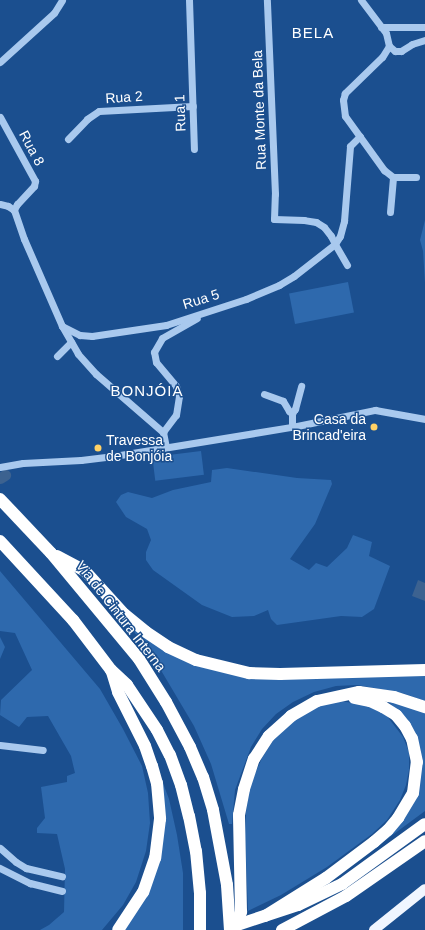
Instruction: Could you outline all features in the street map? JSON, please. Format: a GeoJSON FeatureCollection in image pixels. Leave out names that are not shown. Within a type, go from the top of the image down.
{"type":"FeatureCollection","features":[{"type":"Feature","properties":{"kind":"highway","name":"Via de Cintura Interna"},"geometry":{"type":"LineString","coordinates":[[4,503],[51,553],[139,659],[166,702],[190,747],[203,777],[213,810],[227,885],[232,930]]}},
{"type":"Feature","properties":{"kind":"highway"},"geometry":{"type":"LineString","coordinates":[[0,541],[73,620],[111,670],[126,685],[144,707],[170,755],[181,785],[196,850],[200,893],[200,930]]}},
{"type":"Feature","properties":{"kind":"highway"},"geometry":{"type":"LineString","coordinates":[[51,553],[85,570],[124,614],[146,632],[168,647],[196,660],[249,673],[280,674],[425,670]]}},
{"type":"Feature","properties":{"kind":"highway"},"geometry":{"type":"LineString","coordinates":[[111,670],[118,692],[152,766],[157,783],[160,820],[155,858],[143,892],[118,930]]}},
{"type":"Feature","properties":{"kind":"highway"},"geometry":{"type":"LineString","coordinates":[[232,930],[241,912],[238,814],[254,759],[269,736],[291,716],[317,701],[333,696],[359,692],[375,693],[394,696],[425,707]]}},
{"type":"Feature","properties":{"kind":"highway"},"geometry":{"type":"LineString","coordinates":[[264,916],[326,878],[359,854],[388,830],[407,806],[413,793],[417,762],[412,739],[405,726],[396,716],[370,701],[333,696]]}},
{"type":"Feature","properties":{"kind":"highway"},"geometry":{"type":"LineString","coordinates":[[222,930],[298,905],[342,884],[425,824]]}},
{"type":"Feature","properties":{"kind":"highway"},"geometry":{"type":"LineString","coordinates":[[282,930],[346,896],[425,841]]}},
{"type":"Feature","properties":{"kind":"main road"},"geometry":{"type":"LineString","coordinates":[[374,930],[425,889]]}},
{"type":"Feature","properties":{"kind":"street"},"geometry":{"type":"LineString","coordinates":[[0,62],[54,13],[62,0]]}},
{"type":"Feature","properties":{"kind":"street","name":"Rua 1"},"geometry":{"type":"LineString","coordinates":[[189,0],[194,149]]}},
{"type":"Feature","properties":{"kind":"street","name":"Rua Monte da Bela"},"geometry":{"type":"LineString","coordinates":[[268,0],[275,204],[274,219],[316,222],[324,227],[331,236],[334,244]]}},
{"type":"Feature","properties":{"kind":"street"},"geometry":{"type":"LineString","coordinates":[[361,0],[386,33],[389,46],[395,51],[401,51],[412,44],[425,40]]}},
{"type":"Feature","properties":{"kind":"street"},"geometry":{"type":"LineString","coordinates":[[381,27],[425,27]]}},
{"type":"Feature","properties":{"kind":"street"},"geometry":{"type":"LineString","coordinates":[[389,46],[382,57],[346,93],[343,100],[345,116],[384,170],[393,177],[416,177]]}},
{"type":"Feature","properties":{"kind":"street","name":"Rua 2"},"geometry":{"type":"LineString","coordinates":[[68,139],[87,119],[99,111],[193,106]]}},
{"type":"Feature","properties":{"kind":"street","name":"Rua 8"},"geometry":{"type":"LineString","coordinates":[[0,117],[35,181],[34,186],[14,210]]}},
{"type":"Feature","properties":{"kind":"street"},"geometry":{"type":"LineString","coordinates":[[347,265],[334,244],[340,236],[344,221],[350,146],[360,136]]}},
{"type":"Feature","properties":{"kind":"street"},"geometry":{"type":"LineString","coordinates":[[390,212],[393,177]]}},
{"type":"Feature","properties":{"kind":"street"},"geometry":{"type":"LineString","coordinates":[[0,204],[8,206],[14,210],[24,239],[62,326],[78,354],[96,374],[147,420],[164,432]]}},
{"type":"Feature","properties":{"kind":"street","name":"Rua 5"},"geometry":{"type":"LineString","coordinates":[[62,326],[80,334],[92,336],[158,327],[246,299],[279,285],[294,276],[334,244]]}},
{"type":"Feature","properties":{"kind":"street"},"geometry":{"type":"LineString","coordinates":[[166,447],[164,432],[176,415],[179,396],[176,386],[156,362],[154,357],[155,348],[162,338],[210,310]]}},
{"type":"Feature","properties":{"kind":"street"},"geometry":{"type":"LineString","coordinates":[[57,356],[71,342]]}},
{"type":"Feature","properties":{"kind":"street"},"geometry":{"type":"LineString","coordinates":[[292,427],[292,413],[295,409],[301,386]]}},
{"type":"Feature","properties":{"kind":"street"},"geometry":{"type":"LineString","coordinates":[[264,394],[281,399],[288,411],[292,413]]}},
{"type":"Feature","properties":{"kind":"street"},"geometry":{"type":"LineString","coordinates":[[0,467],[23,463],[81,460],[292,427],[375,410],[425,419]]}},
{"type":"Feature","properties":{"kind":"street"},"geometry":{"type":"LineString","coordinates":[[0,745],[43,750]]}},
{"type":"Feature","properties":{"kind":"street"},"geometry":{"type":"LineString","coordinates":[[0,848],[16,862],[26,868],[62,876]]}},
{"type":"Feature","properties":{"kind":"street"},"geometry":{"type":"LineString","coordinates":[[0,868],[25,882],[62,891]]}},
{"type":"Feature","properties":{"kind":"shaded area"},"geometry":{"type":"Polygon","coordinates":[[[425,220],[425,283],[423,251],[420,240],[425,220]]]}},
{"type":"Feature","properties":{"kind":"shaded area"},"geometry":{"type":"Polygon","coordinates":[[[348,282],[354,312],[295,324],[289,293],[348,282]]]}},
{"type":"Feature","properties":{"kind":"shaded area"},"geometry":{"type":"Polygon","coordinates":[[[201,451],[204,475],[155,481],[152,457],[201,451]]]}},
{"type":"Feature","properties":{"kind":"shaded area"},"geometry":{"type":"Polygon","coordinates":[[[227,468],[297,478],[331,480],[332,484],[315,524],[290,559],[309,570],[316,563],[327,567],[347,548],[353,535],[372,542],[369,556],[390,566],[374,609],[362,617],[341,616],[277,625],[271,619],[268,610],[254,616],[232,617],[202,605],[153,570],[146,560],[146,552],[151,540],[147,529],[126,517],[116,502],[121,495],[128,492],[152,498],[173,490],[211,482],[212,470],[227,468]]]}},
{"type":"Feature","properties":{"kind":"shaded area"},"geometry":{"type":"Polygon","coordinates":[[[0,571],[100,689],[142,766],[148,793],[150,823],[146,851],[136,882],[123,905],[102,930],[40,930],[49,925],[64,912],[65,869],[57,834],[37,833],[37,828],[45,818],[41,787],[67,782],[67,776],[75,773],[71,756],[48,716],[27,717],[19,727],[0,715],[1,700],[32,670],[15,633],[0,631],[0,571]]]}},
{"type":"Feature","properties":{"kind":"shaded area"},"geometry":{"type":"Polygon","coordinates":[[[418,580],[425,583],[425,601],[412,596],[418,580]]]}},
{"type":"Feature","properties":{"kind":"shaded area"},"geometry":{"type":"Polygon","coordinates":[[[130,626],[215,669],[425,674],[425,701],[402,693],[357,685],[336,686],[314,692],[293,702],[276,714],[262,729],[251,747],[235,790],[232,824],[229,824],[211,764],[194,726],[162,672],[130,626]]]}},
{"type":"Feature","properties":{"kind":"shaded area"},"geometry":{"type":"Polygon","coordinates":[[[0,637],[5,647],[0,659],[0,637]]]}},
{"type":"Feature","properties":{"kind":"shaded area"},"geometry":{"type":"Polygon","coordinates":[[[340,701],[367,705],[387,716],[403,737],[409,752],[409,770],[406,785],[400,800],[387,820],[372,834],[327,867],[281,895],[248,911],[245,835],[246,812],[250,785],[262,758],[276,736],[297,716],[320,705],[340,701]]]}},
{"type":"Feature","properties":{"kind":"shaded area"},"geometry":{"type":"Polygon","coordinates":[[[388,701],[425,712],[425,811],[356,862],[418,784],[405,719],[388,701]]]}},
{"type":"Feature","properties":{"kind":"shaded area"},"geometry":{"type":"Polygon","coordinates":[[[155,762],[169,799],[177,835],[183,873],[183,930],[121,930],[157,862],[155,762]]]}},
{"type":"Feature","properties":{"kind":"waterway"},"geometry":{"type":"LineString","coordinates":[[0,478],[5,475]]}},
{"type":"Feature","properties":{"kind":"place","name":"Casa da Brincad'eira"},"geometry":{"type":"Point","coordinates":[374,427]}},
{"type":"Feature","properties":{"kind":"place","name":"Travessa de Bonjóia"},"geometry":{"type":"Point","coordinates":[98,448]}},
{"type":"Feature","properties":{"kind":"district","name":"BELA"},"geometry":{"type":"Point","coordinates":[313,33]}},
{"type":"Feature","properties":{"kind":"district","name":"BONJÓIA"},"geometry":{"type":"Point","coordinates":[147,391]}}]}
